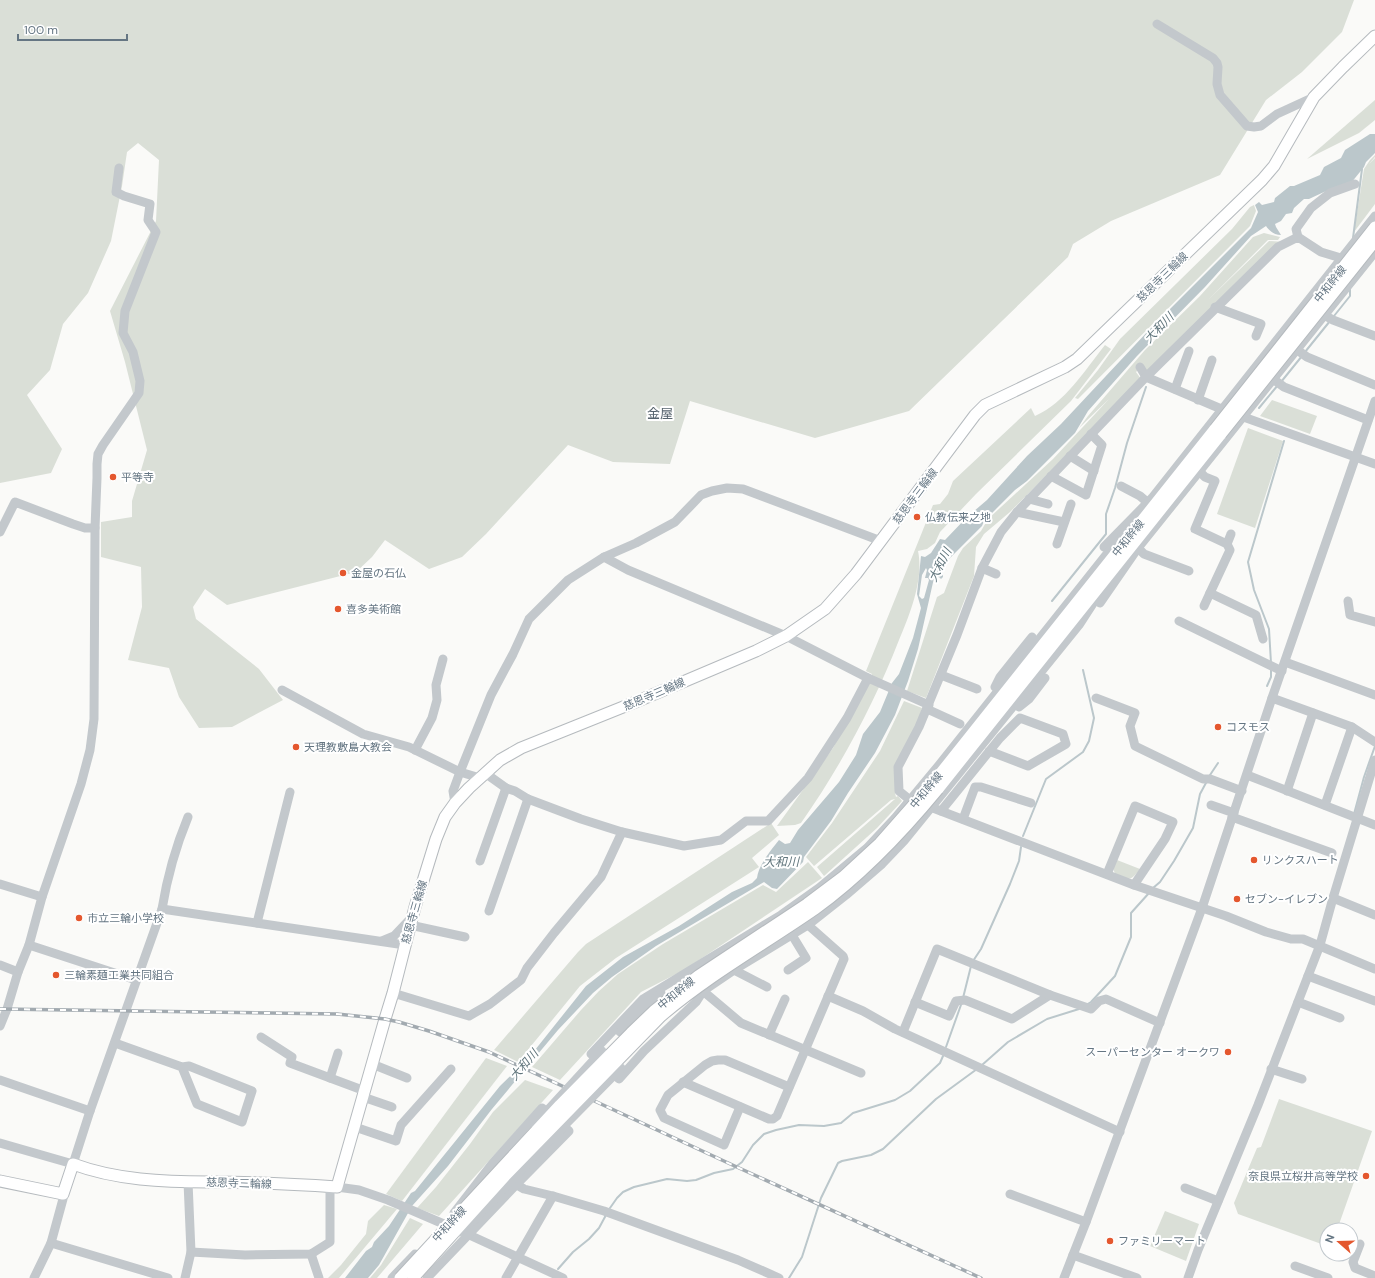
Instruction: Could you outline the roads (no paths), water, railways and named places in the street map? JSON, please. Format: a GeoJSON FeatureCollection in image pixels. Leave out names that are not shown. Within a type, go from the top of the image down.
{"type":"FeatureCollection","features":[{"type":"Feature","properties":{"kind":"main road","name":"慈恩寺三輪線"},"geometry":{"type":"LineString","coordinates":[[73,1164],[90,1170],[127,1177],[188,1182],[334,1187],[355,1127],[393,993],[411,921],[436,839],[445,817],[455,803],[500,760],[521,748],[756,651],[786,636],[825,609],[856,574],[975,416],[985,405],[1065,367],[1077,359],[1104,336],[1262,180],[1274,166],[1314,97],[1375,36]]}},
{"type":"Feature","properties":{"kind":"main road","name":"中和幹線"},"geometry":{"type":"LineString","coordinates":[[400,1278],[560,1105],[631,1032],[655,1010],[698,976],[807,904],[843,877],[880,843],[935,786],[1118,563],[1375,227]]}},
{"type":"Feature","properties":{"kind":"main road","name":"中和幹線"},"geometry":{"type":"LineString","coordinates":[[412,1278],[505,1176],[661,1016],[685,995],[705,981],[814,909],[882,853],[935,786],[1150,504],[1218,432],[1375,241]]}},
{"type":"Feature","properties":{"kind":"main road"},"geometry":{"type":"LineString","coordinates":[[0,1182],[63,1194],[73,1164]]}},
{"type":"Feature","properties":{"kind":"street"},"geometry":{"type":"LineString","coordinates":[[1157,24],[1213,58],[1218,67],[1217,84],[1220,95],[1247,126],[1261,126],[1277,114],[1314,97]]}},
{"type":"Feature","properties":{"kind":"street"},"geometry":{"type":"LineString","coordinates":[[0,1026],[7,1009],[18,972],[29,945],[42,897],[81,784],[90,750],[94,719],[95,528],[98,454],[139,393],[140,381],[133,352],[124,333],[125,310],[156,232],[148,220],[150,204],[116,192],[119,168]]}},
{"type":"Feature","properties":{"kind":"street"},"geometry":{"type":"LineString","coordinates":[[1342,258],[1320,252],[1298,237],[1296,229],[1311,208],[1330,193],[1356,184]]}},
{"type":"Feature","properties":{"kind":"street"},"geometry":{"type":"LineString","coordinates":[[703,991],[696,1002],[644,1051],[619,1079],[591,1054],[643,999],[781,915],[819,888],[867,848],[910,800],[1110,550],[1150,504],[1222,409],[1375,216]]}},
{"type":"Feature","properties":{"kind":"street"},"geometry":{"type":"LineString","coordinates":[[910,800],[899,791],[898,766],[928,707],[982,568],[1001,532],[1029,499],[1215,307],[1278,247],[1298,237]]}},
{"type":"Feature","properties":{"kind":"street"},"geometry":{"type":"LineString","coordinates":[[1002,720],[1029,698],[1038,687],[1074,640],[1138,548],[1375,252]]}},
{"type":"Feature","properties":{"kind":"street"},"geometry":{"type":"LineString","coordinates":[[1215,307],[1261,324],[1256,336]]}},
{"type":"Feature","properties":{"kind":"street"},"geometry":{"type":"LineString","coordinates":[[1324,315],[1375,336]]}},
{"type":"Feature","properties":{"kind":"street"},"geometry":{"type":"LineString","coordinates":[[1296,349],[1307,357],[1375,385]]}},
{"type":"Feature","properties":{"kind":"street"},"geometry":{"type":"LineString","coordinates":[[1175,389],[1189,351]]}},
{"type":"Feature","properties":{"kind":"street"},"geometry":{"type":"LineString","coordinates":[[1198,400],[1212,360]]}},
{"type":"Feature","properties":{"kind":"street"},"geometry":{"type":"LineString","coordinates":[[1140,367],[1146,377],[1198,400],[1375,464]]}},
{"type":"Feature","properties":{"kind":"street"},"geometry":{"type":"LineString","coordinates":[[1273,379],[1284,387],[1368,420]]}},
{"type":"Feature","properties":{"kind":"street"},"geometry":{"type":"LineString","coordinates":[[1064,1278],[1120,1132],[1202,908],[1272,698],[1375,400]]}},
{"type":"Feature","properties":{"kind":"street"},"geometry":{"type":"LineString","coordinates":[[1052,476],[1086,495],[1102,445],[1091,434]]}},
{"type":"Feature","properties":{"kind":"street"},"geometry":{"type":"LineString","coordinates":[[1070,456],[1094,471]]}},
{"type":"Feature","properties":{"kind":"street"},"geometry":{"type":"LineString","coordinates":[[1200,472],[1205,477],[1215,481],[1195,529],[1227,544],[1230,550],[1204,606]]}},
{"type":"Feature","properties":{"kind":"street"},"geometry":{"type":"LineString","coordinates":[[1121,486],[1140,496],[1150,504]]}},
{"type":"Feature","properties":{"kind":"street"},"geometry":{"type":"LineString","coordinates":[[455,803],[453,791],[460,772],[491,695],[513,654],[529,619],[568,580],[604,557],[636,544],[675,522],[701,495],[727,488],[743,489],[881,541]]}},
{"type":"Feature","properties":{"kind":"street"},"geometry":{"type":"LineString","coordinates":[[1029,499],[1048,504]]}},
{"type":"Feature","properties":{"kind":"street"},"geometry":{"type":"LineString","coordinates":[[0,532],[14,502],[85,528],[95,528]]}},
{"type":"Feature","properties":{"kind":"street"},"geometry":{"type":"LineString","coordinates":[[1057,544],[1071,504]]}},
{"type":"Feature","properties":{"kind":"street"},"geometry":{"type":"LineString","coordinates":[[1018,512],[1064,522]]}},
{"type":"Feature","properties":{"kind":"street"},"geometry":{"type":"LineString","coordinates":[[1227,544],[1231,534]]}},
{"type":"Feature","properties":{"kind":"street"},"geometry":{"type":"LineString","coordinates":[[1138,548],[1144,554],[1189,571]]}},
{"type":"Feature","properties":{"kind":"street"},"geometry":{"type":"LineString","coordinates":[[604,557],[628,570],[786,636],[960,724]]}},
{"type":"Feature","properties":{"kind":"street"},"geometry":{"type":"LineString","coordinates":[[937,810],[1002,720],[1079,625],[1118,563]]}},
{"type":"Feature","properties":{"kind":"street"},"geometry":{"type":"LineString","coordinates":[[982,568],[996,574]]}},
{"type":"Feature","properties":{"kind":"street"},"geometry":{"type":"LineString","coordinates":[[1210,594],[1256,615],[1263,639]]}},
{"type":"Feature","properties":{"kind":"street"},"geometry":{"type":"LineString","coordinates":[[1348,601],[1350,614],[1375,622]]}},
{"type":"Feature","properties":{"kind":"street"},"geometry":{"type":"LineString","coordinates":[[1179,621],[1282,671]]}},
{"type":"Feature","properties":{"kind":"street"},"geometry":{"type":"LineString","coordinates":[[415,750],[432,718],[437,700],[436,685],[443,659]]}},
{"type":"Feature","properties":{"kind":"street"},"geometry":{"type":"LineString","coordinates":[[1285,662],[1375,695]]}},
{"type":"Feature","properties":{"kind":"street"},"geometry":{"type":"LineString","coordinates":[[941,675],[977,689]]}},
{"type":"Feature","properties":{"kind":"street"},"geometry":{"type":"LineString","coordinates":[[282,690],[363,734],[409,747],[460,772],[483,776],[528,799],[581,819],[622,832],[684,846],[721,840],[746,821],[768,821],[808,778],[847,718],[868,678]]}},
{"type":"Feature","properties":{"kind":"street"},"geometry":{"type":"LineString","coordinates":[[1096,698],[1135,713],[1130,726],[1135,746],[1207,779],[1242,791]]}},
{"type":"Feature","properties":{"kind":"street"},"geometry":{"type":"LineString","coordinates":[[1272,698],[1352,727],[1374,741]]}},
{"type":"Feature","properties":{"kind":"street"},"geometry":{"type":"LineString","coordinates":[[1287,791],[1313,713]]}},
{"type":"Feature","properties":{"kind":"street"},"geometry":{"type":"LineString","coordinates":[[440,1247],[474,1220],[680,1009],[734,970],[808,925],[846,896],[882,864],[937,810],[1000,738],[1020,718],[1063,734],[1066,744],[1028,766],[989,751]]}},
{"type":"Feature","properties":{"kind":"street"},"geometry":{"type":"LineString","coordinates":[[1325,806],[1352,727]]}},
{"type":"Feature","properties":{"kind":"street"},"geometry":{"type":"LineString","coordinates":[[1188,1278],[1216,1200],[1271,1069],[1320,945],[1354,817],[1375,760]]}},
{"type":"Feature","properties":{"kind":"street"},"geometry":{"type":"LineString","coordinates":[[1247,775],[1375,825]]}},
{"type":"Feature","properties":{"kind":"street"},"geometry":{"type":"LineString","coordinates":[[963,819],[975,787],[981,787],[1031,803]]}},
{"type":"Feature","properties":{"kind":"street"},"geometry":{"type":"LineString","coordinates":[[480,861],[506,788]]}},
{"type":"Feature","properties":{"kind":"street"},"geometry":{"type":"LineString","coordinates":[[257,923],[290,792]]}},
{"type":"Feature","properties":{"kind":"street"},"geometry":{"type":"LineString","coordinates":[[489,911],[528,799]]}},
{"type":"Feature","properties":{"kind":"street"},"geometry":{"type":"LineString","coordinates":[[1212,805],[1233,815],[1332,854]]}},
{"type":"Feature","properties":{"kind":"street"},"geometry":{"type":"LineString","coordinates":[[1107,874],[1135,806],[1174,822],[1165,839],[1134,884]]}},
{"type":"Feature","properties":{"kind":"street"},"geometry":{"type":"LineString","coordinates":[[937,810],[1266,932],[1291,939],[1303,939],[1320,945],[1375,969]]}},
{"type":"Feature","properties":{"kind":"street"},"geometry":{"type":"LineString","coordinates":[[0,1143],[73,1164],[90,1111],[162,909],[165,892],[181,833],[188,818]]}},
{"type":"Feature","properties":{"kind":"street"},"geometry":{"type":"LineString","coordinates":[[393,993],[469,1016],[490,1004],[521,980],[527,968],[554,933],[601,877],[622,832]]}},
{"type":"Feature","properties":{"kind":"street"},"geometry":{"type":"LineString","coordinates":[[0,884],[42,897]]}},
{"type":"Feature","properties":{"kind":"street"},"geometry":{"type":"LineString","coordinates":[[1333,898],[1375,915]]}},
{"type":"Feature","properties":{"kind":"street"},"geometry":{"type":"LineString","coordinates":[[162,909],[405,945]]}},
{"type":"Feature","properties":{"kind":"street"},"geometry":{"type":"LineString","coordinates":[[382,941],[394,936],[411,921],[465,936]]}},
{"type":"Feature","properties":{"kind":"street"},"geometry":{"type":"LineString","coordinates":[[683,1082],[768,1119],[773,1119],[777,1116],[844,959],[843,956],[808,925]]}},
{"type":"Feature","properties":{"kind":"street"},"geometry":{"type":"LineString","coordinates":[[788,970],[806,958],[792,935]]}},
{"type":"Feature","properties":{"kind":"street"},"geometry":{"type":"LineString","coordinates":[[29,945],[136,980]]}},
{"type":"Feature","properties":{"kind":"street"},"geometry":{"type":"LineString","coordinates":[[903,1032],[937,949],[1050,995],[1091,1009],[1099,1001],[1106,999],[1160,1023]]}},
{"type":"Feature","properties":{"kind":"street"},"geometry":{"type":"LineString","coordinates":[[0,965],[18,972]]}},
{"type":"Feature","properties":{"kind":"street"},"geometry":{"type":"LineString","coordinates":[[734,970],[767,987]]}},
{"type":"Feature","properties":{"kind":"street"},"geometry":{"type":"LineString","coordinates":[[1308,976],[1375,1001]]}},
{"type":"Feature","properties":{"kind":"street"},"geometry":{"type":"LineString","coordinates":[[462,1210],[494,1170],[602,1051],[648,1005],[680,977]]}},
{"type":"Feature","properties":{"kind":"street"},"geometry":{"type":"LineString","coordinates":[[703,991],[741,1023],[861,1074]]}},
{"type":"Feature","properties":{"kind":"street"},"geometry":{"type":"LineString","coordinates":[[915,1002],[949,1016],[956,1001],[963,1000],[1012,1019],[1050,995]]}},
{"type":"Feature","properties":{"kind":"street"},"geometry":{"type":"LineString","coordinates":[[828,996],[1120,1132]]}},
{"type":"Feature","properties":{"kind":"street"},"geometry":{"type":"LineString","coordinates":[[769,1035],[785,999]]}},
{"type":"Feature","properties":{"kind":"street"},"geometry":{"type":"LineString","coordinates":[[1298,1002],[1340,1018]]}},
{"type":"Feature","properties":{"kind":"street"},"geometry":{"type":"LineString","coordinates":[[262,1037],[292,1057],[290,1063],[330,1078],[392,1107]]}},
{"type":"Feature","properties":{"kind":"street"},"geometry":{"type":"LineString","coordinates":[[115,1043],[182,1067],[189,1066],[252,1091],[242,1122],[197,1104],[182,1067]]}},
{"type":"Feature","properties":{"kind":"street"},"geometry":{"type":"LineString","coordinates":[[330,1078],[338,1053]]}},
{"type":"Feature","properties":{"kind":"street"},"geometry":{"type":"LineString","coordinates":[[740,1107],[724,1145],[664,1118],[660,1110],[668,1095],[712,1061],[725,1060],[789,1087]]}},
{"type":"Feature","properties":{"kind":"street"},"geometry":{"type":"LineString","coordinates":[[372,1064],[407,1078]]}},
{"type":"Feature","properties":{"kind":"street"},"geometry":{"type":"LineString","coordinates":[[1271,1069],[1302,1079]]}},
{"type":"Feature","properties":{"kind":"street"},"geometry":{"type":"LineString","coordinates":[[355,1127],[396,1141],[401,1125],[451,1070]]}},
{"type":"Feature","properties":{"kind":"street"},"geometry":{"type":"LineString","coordinates":[[0,1080],[90,1111]]}},
{"type":"Feature","properties":{"kind":"street"},"geometry":{"type":"LineString","coordinates":[[392,1278],[444,1224],[492,1164],[542,1108],[569,1132],[427,1278]]}},
{"type":"Feature","properties":{"kind":"street"},"geometry":{"type":"LineString","coordinates":[[492,1164],[516,1185],[524,1189],[611,1213],[738,1260],[779,1278]]}},
{"type":"Feature","properties":{"kind":"street"},"geometry":{"type":"LineString","coordinates":[[186,1278],[191,1252],[188,1182]]}},
{"type":"Feature","properties":{"kind":"street"},"geometry":{"type":"LineString","coordinates":[[191,1252],[244,1255],[311,1254],[330,1242],[334,1187],[359,1190],[388,1200],[564,1278]]}},
{"type":"Feature","properties":{"kind":"street"},"geometry":{"type":"LineString","coordinates":[[1185,1188],[1216,1200]]}},
{"type":"Feature","properties":{"kind":"street"},"geometry":{"type":"LineString","coordinates":[[34,1278],[51,1243],[63,1194]]}},
{"type":"Feature","properties":{"kind":"street"},"geometry":{"type":"LineString","coordinates":[[1010,1194],[1086,1222]]}},
{"type":"Feature","properties":{"kind":"street"},"geometry":{"type":"LineString","coordinates":[[506,1278],[519,1258],[553,1196]]}},
{"type":"Feature","properties":{"kind":"street"},"geometry":{"type":"LineString","coordinates":[[51,1243],[168,1278]]}},
{"type":"Feature","properties":{"kind":"street"},"geometry":{"type":"LineString","coordinates":[[1360,1244],[1353,1262],[1355,1268],[1375,1276]]}},
{"type":"Feature","properties":{"kind":"street"},"geometry":{"type":"LineString","coordinates":[[311,1254],[319,1278]]}},
{"type":"Feature","properties":{"kind":"street"},"geometry":{"type":"LineString","coordinates":[[1073,1255],[1137,1278]]}},
{"type":"Feature","properties":{"kind":"street"},"geometry":{"type":"LineString","coordinates":[[1294,1266],[1328,1278]]}},
{"type":"Feature","properties":{"kind":"water","name":"大和川"},"geometry":{"type":"Polygon","coordinates":[[[1370,134],[1375,134],[1375,153],[1366,162],[1364,167],[1351,183],[1324,192],[1309,199],[1304,199],[1294,208],[1292,213],[1286,214],[1281,221],[1275,224],[1281,235],[1272,232],[1266,226],[1251,236],[1205,287],[1137,356],[1088,411],[1075,433],[984,521],[982,526],[944,564],[943,577],[941,579],[939,577],[934,578],[918,649],[895,715],[875,753],[831,821],[804,857],[803,862],[777,889],[772,888],[764,882],[656,946],[612,977],[593,993],[558,1030],[492,1109],[448,1166],[412,1206],[379,1265],[368,1278],[345,1278],[366,1251],[372,1247],[374,1242],[389,1226],[411,1193],[415,1191],[500,1086],[527,1060],[586,986],[623,957],[679,926],[732,892],[752,883],[757,878],[765,858],[779,840],[785,844],[790,843],[798,830],[839,782],[856,755],[863,734],[880,712],[892,683],[899,674],[913,638],[921,608],[917,594],[921,556],[925,557],[931,553],[940,539],[945,540],[966,518],[987,500],[1027,456],[1061,424],[1149,330],[1251,228],[1258,212],[1255,205],[1259,202],[1262,205],[1274,202],[1275,198],[1290,186],[1294,186],[1320,175],[1324,167],[1341,158],[1345,150],[1370,134]],[[926,568],[922,575],[919,596],[922,599],[924,598],[929,580],[928,578],[925,578],[926,568]]]}},
{"type":"Feature","properties":{"kind":"waterway"},"geometry":{"type":"LineString","coordinates":[[1353,238],[1362,169]]}},
{"type":"Feature","properties":{"kind":"waterway"},"geometry":{"type":"LineString","coordinates":[[1334,316],[1350,296],[1350,288]]}},
{"type":"Feature","properties":{"kind":"waterway"},"geometry":{"type":"LineString","coordinates":[[1305,352],[1330,321]]}},
{"type":"Feature","properties":{"kind":"waterway"},"geometry":{"type":"LineString","coordinates":[[1281,382],[1302,356]]}},
{"type":"Feature","properties":{"kind":"waterway"},"geometry":{"type":"LineString","coordinates":[[1259,408],[1278,385]]}},
{"type":"Feature","properties":{"kind":"waterway"},"geometry":{"type":"LineString","coordinates":[[1052,601],[1106,534],[1106,514],[1115,488],[1127,443],[1146,387]]}},
{"type":"Feature","properties":{"kind":"waterway"},"geometry":{"type":"LineString","coordinates":[[1271,663],[1269,629],[1254,590],[1248,562],[1284,441]]}},
{"type":"Feature","properties":{"kind":"waterway"},"geometry":{"type":"LineString","coordinates":[[1267,686],[1271,677],[1271,669]]}},
{"type":"Feature","properties":{"kind":"waterway"},"geometry":{"type":"LineString","coordinates":[[1023,836],[1046,779],[1083,752],[1089,741],[1094,718],[1083,670]]}},
{"type":"Feature","properties":{"kind":"waterway"},"geometry":{"type":"LineString","coordinates":[[1354,814],[1364,777],[1375,746]]}},
{"type":"Feature","properties":{"kind":"waterway"},"geometry":{"type":"LineString","coordinates":[[1210,775],[1218,763]]}},
{"type":"Feature","properties":{"kind":"waterway"},"geometry":{"type":"LineString","coordinates":[[1153,888],[1160,882],[1193,828],[1200,794],[1207,781]]}},
{"type":"Feature","properties":{"kind":"waterway"},"geometry":{"type":"LineString","coordinates":[[973,961],[981,949],[1010,884],[1019,861],[1021,847]]}},
{"type":"Feature","properties":{"kind":"waterway"},"geometry":{"type":"LineString","coordinates":[[1086,1005],[1091,1002],[1115,976],[1131,937],[1131,913],[1149,893]]}},
{"type":"Feature","properties":{"kind":"waterway"},"geometry":{"type":"LineString","coordinates":[[963,998],[971,966]]}},
{"type":"Feature","properties":{"kind":"waterway"},"geometry":{"type":"LineString","coordinates":[[946,1047],[962,1002]]}},
{"type":"Feature","properties":{"kind":"waterway"},"geometry":{"type":"LineString","coordinates":[[982,1065],[1008,1042],[1047,1019],[1079,1009]]}},
{"type":"Feature","properties":{"kind":"waterway"},"geometry":{"type":"LineString","coordinates":[[610,1208],[623,1192],[634,1187],[667,1179],[687,1181],[696,1180],[714,1173],[733,1169],[742,1162],[753,1145],[764,1134],[799,1125],[824,1126],[841,1123],[853,1113],[895,1100],[910,1091],[940,1063],[943,1056]]}},
{"type":"Feature","properties":{"kind":"waterway"},"geometry":{"type":"LineString","coordinates":[[789,1278],[802,1257],[821,1198],[838,1163],[871,1155],[883,1149],[936,1099],[977,1069]]}},
{"type":"Feature","properties":{"kind":"waterway"},"geometry":{"type":"LineString","coordinates":[[558,1269],[573,1252],[589,1239],[599,1228],[606,1215]]}},
{"type":"Feature","properties":{"kind":"railway"},"geometry":{"type":"LineString","coordinates":[[0,1009],[337,1014],[399,1022],[489,1052],[981,1278]]}},
{"type":"Feature","properties":{"kind":"place","name":"平等寺"},"geometry":{"type":"Point","coordinates":[113,477]}},
{"type":"Feature","properties":{"kind":"place","name":"仏教伝来之地"},"geometry":{"type":"Point","coordinates":[917,517]}},
{"type":"Feature","properties":{"kind":"place","name":"金屋の石仏"},"geometry":{"type":"Point","coordinates":[343,573]}},
{"type":"Feature","properties":{"kind":"place","name":"喜多美術館"},"geometry":{"type":"Point","coordinates":[338,609]}},
{"type":"Feature","properties":{"kind":"place","name":"コスモス"},"geometry":{"type":"Point","coordinates":[1218,727]}},
{"type":"Feature","properties":{"kind":"place","name":"天理教敷島大教会"},"geometry":{"type":"Point","coordinates":[296,747]}},
{"type":"Feature","properties":{"kind":"place","name":"リンクスハート"},"geometry":{"type":"Point","coordinates":[1254,860]}},
{"type":"Feature","properties":{"kind":"place","name":"セブン-イレブン"},"geometry":{"type":"Point","coordinates":[1237,899]}},
{"type":"Feature","properties":{"kind":"place","name":"市立三輪小学校"},"geometry":{"type":"Point","coordinates":[79,918]}},
{"type":"Feature","properties":{"kind":"place","name":"三輪素麺工業共同組合"},"geometry":{"type":"Point","coordinates":[56,975]}},
{"type":"Feature","properties":{"kind":"place","name":"スーパーセンター オークワ"},"geometry":{"type":"Point","coordinates":[1228,1052]}},
{"type":"Feature","properties":{"kind":"place","name":"奈良県立桜井高等学校"},"geometry":{"type":"Point","coordinates":[1366,1176]}},
{"type":"Feature","properties":{"kind":"place","name":"ファミリーマート"},"geometry":{"type":"Point","coordinates":[1110,1241]}},
{"type":"Feature","properties":{"kind":"district","name":"金屋"},"geometry":{"type":"Point","coordinates":[660,413]}}]}
